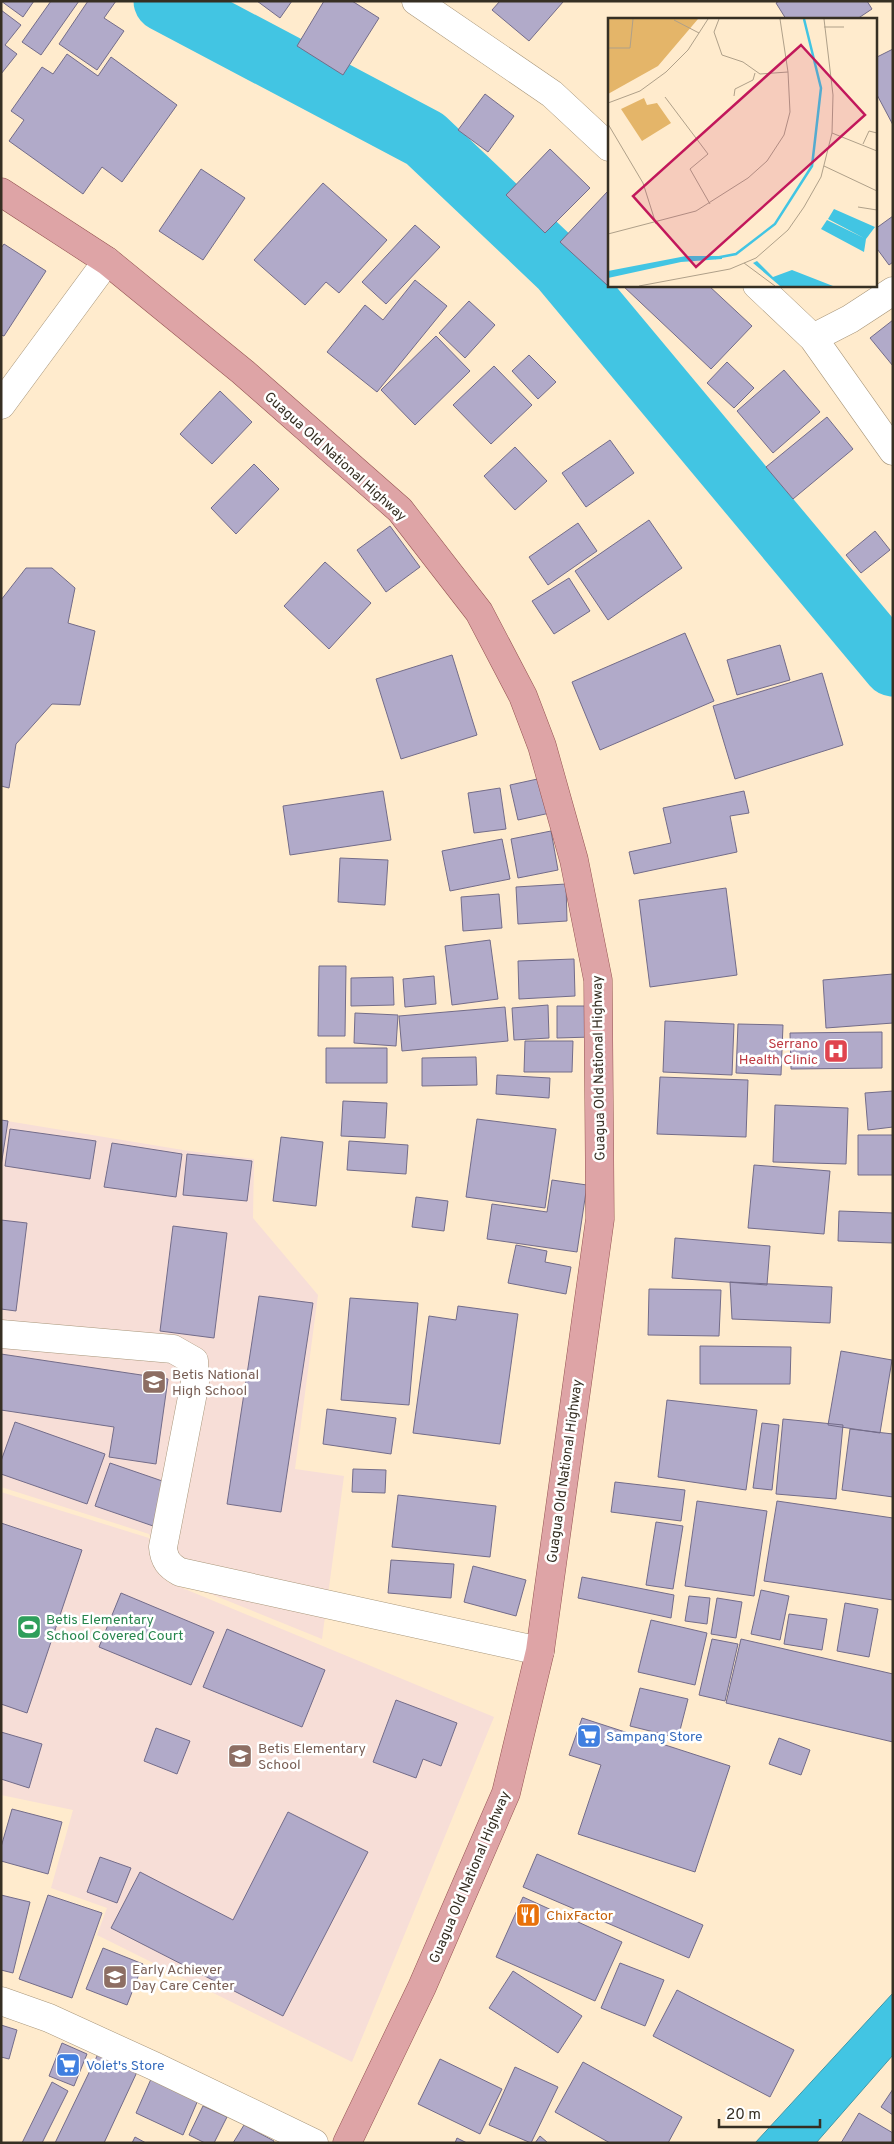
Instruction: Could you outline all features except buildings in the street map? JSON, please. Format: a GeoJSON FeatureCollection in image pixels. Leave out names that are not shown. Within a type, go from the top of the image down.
{"type":"FeatureCollection","features":[{"type":"Feature","properties":{"kind":"main road","name":"Guagua Old National Highway"},"geometry":{"type":"LineString","coordinates":[[1,192],[107,261],[243,372],[400,510],[479,612],[524,696],[542,746],[574,860],[598,980],[600,1219],[540,1651],[506,1793],[422,1987],[347,2143]]}},
{"type":"Feature","properties":{"kind":"street"},"geometry":{"type":"LineString","coordinates":[[416,1],[552,94],[608,146]]}},
{"type":"Feature","properties":{"kind":"street"},"geometry":{"type":"LineString","coordinates":[[1,405],[107,261]]}},
{"type":"Feature","properties":{"kind":"street"},"geometry":{"type":"LineString","coordinates":[[758,286],[814,338],[893,451]]}},
{"type":"Feature","properties":{"kind":"street"},"geometry":{"type":"LineString","coordinates":[[814,338],[850,319],[893,291]]}},
{"type":"Feature","properties":{"kind":"street"},"geometry":{"type":"LineString","coordinates":[[1,1334],[173,1349],[194,1361],[195,1382],[163,1547],[164,1557],[171,1567],[180,1572],[540,1651]]}},
{"type":"Feature","properties":{"kind":"street"},"geometry":{"type":"LineString","coordinates":[[1,2000],[49,2018],[314,2143]]}},
{"type":"Feature","properties":{"kind":"shaded area","name":"Betis National High School"},"geometry":{"type":"Polygon","coordinates":[[[1,1120],[189,1151],[254,1159],[253,1218],[318,1295],[295,1469],[344,1476],[322,1639],[171,1578],[149,1534],[1,1487],[1,1120]]]}},
{"type":"Feature","properties":{"kind":"shaded area","name":"Betis Elementary School"},"geometry":{"type":"Polygon","coordinates":[[[1,1492],[149,1538],[168,1582],[494,1717],[352,2062],[97,1935],[107,1908],[51,1888],[73,1810],[1,1795],[1,1492]]]}},
{"type":"Feature","properties":{"kind":"water"},"geometry":{"type":"Polygon","coordinates":[[[893,1993],[893,2055],[816,2143],[755,2143],[893,1993]]]}},
{"type":"Feature","properties":{"kind":"waterway"},"geometry":{"type":"LineString","coordinates":[[164,1],[425,139],[560,267],[893,666]]}},
{"type":"Feature","properties":{"kind":"place","name":"Serrano Health Clinic"},"geometry":{"type":"Point","coordinates":[836,1051]}},
{"type":"Feature","properties":{"kind":"place","name":"Betis National High School"},"geometry":{"type":"Point","coordinates":[154,1382]}},
{"type":"Feature","properties":{"kind":"place","name":"Betis Elementary School Covered Court"},"geometry":{"type":"Point","coordinates":[29,1627]}},
{"type":"Feature","properties":{"kind":"place","name":"Sampang Store"},"geometry":{"type":"Point","coordinates":[589,1736]}},
{"type":"Feature","properties":{"kind":"place","name":"Betis Elementary School"},"geometry":{"type":"Point","coordinates":[240,1756]}},
{"type":"Feature","properties":{"kind":"place","name":"ChixFactor"},"geometry":{"type":"Point","coordinates":[528,1915]}},
{"type":"Feature","properties":{"kind":"place","name":"Early Achiever Day Care Center"},"geometry":{"type":"Point","coordinates":[115,1977]}},
{"type":"Feature","properties":{"kind":"place","name":"Volet's Store"},"geometry":{"type":"Point","coordinates":[68,2065]}}]}
